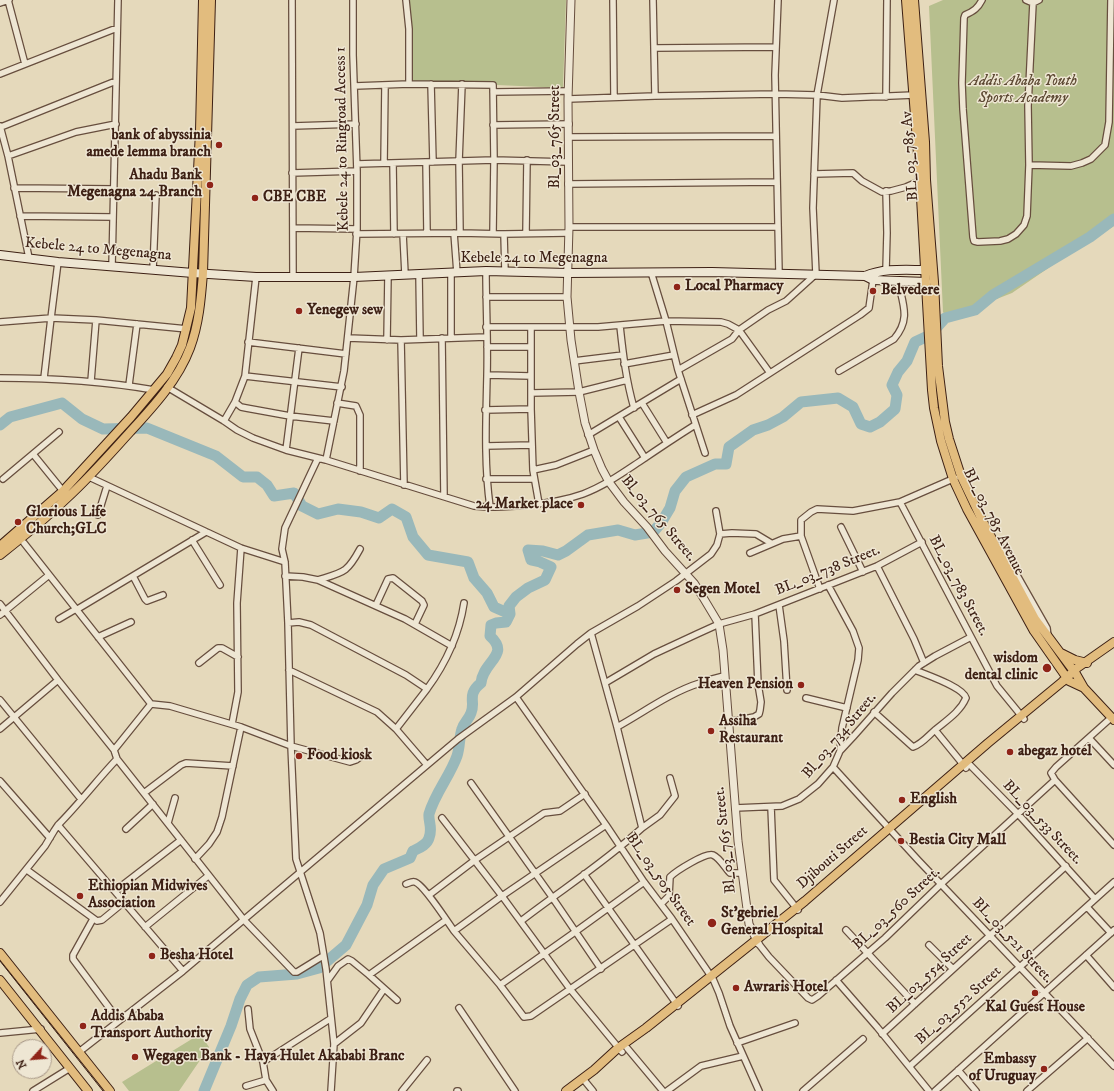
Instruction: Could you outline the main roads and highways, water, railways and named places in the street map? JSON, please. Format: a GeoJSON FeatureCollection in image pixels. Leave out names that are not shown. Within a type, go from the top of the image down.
{"type":"FeatureCollection","features":[{"type":"Feature","properties":{"kind":"main road"},"geometry":{"type":"LineString","coordinates":[[0,555],[63,491],[154,390],[176,358],[187,329],[191,308],[200,131],[203,0]]}},
{"type":"Feature","properties":{"kind":"main road"},"geometry":{"type":"LineString","coordinates":[[0,546],[67,498],[89,477],[143,417],[167,387],[189,349],[196,330],[202,295],[211,0]]}},
{"type":"Feature","properties":{"kind":"main road","name":"BL_03_785 Av"},"geometry":{"type":"LineString","coordinates":[[906,0],[936,310],[937,334]]}},
{"type":"Feature","properties":{"kind":"main road","name":"BL_03_785 Av"},"geometry":{"type":"LineString","coordinates":[[914,0],[925,142],[923,180],[927,309]]}},
{"type":"Feature","properties":{"kind":"main road","name":"Kebele 24 to Megenagna"},"geometry":{"type":"LineString","coordinates":[[0,255],[58,262],[256,277],[354,277],[486,271],[568,273],[779,273],[865,276]]}},
{"type":"Feature","properties":{"kind":"main road"},"geometry":{"type":"LineString","coordinates":[[865,276],[874,272],[886,270],[925,270]]}},
{"type":"Feature","properties":{"kind":"main road"},"geometry":{"type":"LineString","coordinates":[[865,276],[872,280],[926,282]]}},
{"type":"Feature","properties":{"kind":"main road","name":"BL_03_785 Avenue"},"geometry":{"type":"LineString","coordinates":[[927,309],[934,408],[941,441],[957,477],[1035,619],[1075,672],[1084,688]]}},
{"type":"Feature","properties":{"kind":"main road","name":"BL_03_785 Avenue"},"geometry":{"type":"LineString","coordinates":[[937,334],[938,366],[945,422],[957,477],[967,509],[1030,625],[1068,679]]}},
{"type":"Feature","properties":{"kind":"main road"},"geometry":{"type":"LineString","coordinates":[[116,433],[123,440]]}},
{"type":"Feature","properties":{"kind":"main road"},"geometry":{"type":"LineString","coordinates":[[0,539],[10,531],[29,526]]}},
{"type":"Feature","properties":{"kind":"main road"},"geometry":{"type":"LineString","coordinates":[[0,561],[24,543],[29,526]]}},
{"type":"Feature","properties":{"kind":"main road","name":"Djibouti Street"},"geometry":{"type":"LineString","coordinates":[[571,1091],[797,909],[1059,688],[1075,672],[1114,642]]}},
{"type":"Feature","properties":{"kind":"main road","name":"Djibouti Street"},"geometry":{"type":"LineString","coordinates":[[1086,663],[1114,645]]}},
{"type":"Feature","properties":{"kind":"main road"},"geometry":{"type":"LineString","coordinates":[[1059,652],[1086,663]]}},
{"type":"Feature","properties":{"kind":"main road"},"geometry":{"type":"LineString","coordinates":[[1057,664],[1061,677],[1059,688]]}},
{"type":"Feature","properties":{"kind":"main road"},"geometry":{"type":"LineString","coordinates":[[1068,679],[1084,688],[1113,719]]}},
{"type":"Feature","properties":{"kind":"main road"},"geometry":{"type":"LineString","coordinates":[[0,953],[110,1091]]}},
{"type":"Feature","properties":{"kind":"main road"},"geometry":{"type":"LineString","coordinates":[[0,980],[41,1029],[88,1091]]}},
{"type":"Feature","properties":{"kind":"main road","name":"Djibouti Street"},"geometry":{"type":"LineString","coordinates":[[566,1091],[622,1049]]}},
{"type":"Feature","properties":{"kind":"waterway"},"geometry":{"type":"LineString","coordinates":[[204,1091],[231,1026],[240,999],[247,985],[259,977],[297,974],[319,968],[346,945],[367,905],[373,885],[384,869],[410,858],[413,851],[422,846],[428,840],[431,831],[429,814],[457,756],[462,729],[472,709],[472,698],[474,691],[481,683],[486,669],[497,653],[498,648],[496,643],[490,636],[491,625],[506,622],[510,614],[509,606],[516,597],[528,588],[545,580],[551,567],[531,560],[528,550],[543,551],[558,555],[588,535],[618,530],[635,535],[653,532],[661,523],[670,508],[675,491],[686,477],[715,464],[726,464],[729,447],[753,430],[768,425],[783,417],[801,402],[838,398],[853,407],[861,424],[870,427],[880,422],[895,409],[897,395],[892,385],[898,372],[907,361],[915,342],[930,335],[945,318],[975,310],[993,295],[1090,237],[1114,219]]}},
{"type":"Feature","properties":{"kind":"waterway"},"geometry":{"type":"LineString","coordinates":[[0,425],[10,417],[62,403],[82,419],[103,429],[147,428],[216,456],[243,477],[257,477],[267,485],[274,496],[294,493],[302,506],[318,514],[338,509],[361,512],[379,518],[392,509],[406,517],[413,537],[428,555],[468,562],[474,578],[487,593],[494,607],[510,614]]}},
{"type":"Feature","properties":{"kind":"tram line"},"geometry":{"type":"LineString","coordinates":[[0,961],[103,1091]]}},
{"type":"Feature","properties":{"kind":"place","name":"bank of abyssinia amede lemma branch"},"geometry":{"type":"Point","coordinates":[219,145]}},
{"type":"Feature","properties":{"kind":"place","name":"Ahadu Bank Megenagna 24 Branch"},"geometry":{"type":"Point","coordinates":[210,185]}},
{"type":"Feature","properties":{"kind":"place","name":"CBE CBE"},"geometry":{"type":"Point","coordinates":[255,198]}},
{"type":"Feature","properties":{"kind":"place","name":"Local Pharmacy"},"geometry":{"type":"Point","coordinates":[677,287]}},
{"type":"Feature","properties":{"kind":"place","name":"Belvedere"},"geometry":{"type":"Point","coordinates":[873,291]}},
{"type":"Feature","properties":{"kind":"place","name":"Yenegew sew"},"geometry":{"type":"Point","coordinates":[299,311]}},
{"type":"Feature","properties":{"kind":"place","name":"24 Market place"},"geometry":{"type":"Point","coordinates":[581,505]}},
{"type":"Feature","properties":{"kind":"place","name":"Glorious Life Church;GLC"},"geometry":{"type":"Point","coordinates":[18,522]}},
{"type":"Feature","properties":{"kind":"place","name":"Segen Motel"},"geometry":{"type":"Point","coordinates":[677,590]}},
{"type":"Feature","properties":{"kind":"place","name":"wisdom dental clinic"},"geometry":{"type":"Point","coordinates":[1047,668]}},
{"type":"Feature","properties":{"kind":"place","name":"Heaven Pension"},"geometry":{"type":"Point","coordinates":[801,685]}},
{"type":"Feature","properties":{"kind":"place","name":"Assiha Restaurant"},"geometry":{"type":"Point","coordinates":[711,731]}},
{"type":"Feature","properties":{"kind":"place","name":"abegaz hotel"},"geometry":{"type":"Point","coordinates":[1010,752]}},
{"type":"Feature","properties":{"kind":"place","name":"Food kiosk"},"geometry":{"type":"Point","coordinates":[299,756]}},
{"type":"Feature","properties":{"kind":"place","name":"English"},"geometry":{"type":"Point","coordinates":[902,800]}},
{"type":"Feature","properties":{"kind":"place","name":"Bestia City Mall"},"geometry":{"type":"Point","coordinates":[901,841]}},
{"type":"Feature","properties":{"kind":"place","name":"Ethiopian Midwives Association"},"geometry":{"type":"Point","coordinates":[80,896]}},
{"type":"Feature","properties":{"kind":"place","name":"St'gebriel General Hospital"},"geometry":{"type":"Point","coordinates":[712,923]}},
{"type":"Feature","properties":{"kind":"place","name":"Besha Hotel"},"geometry":{"type":"Point","coordinates":[152,956]}},
{"type":"Feature","properties":{"kind":"place","name":"Awraris Hotel"},"geometry":{"type":"Point","coordinates":[736,988]}},
{"type":"Feature","properties":{"kind":"place","name":"Kal Guest House"},"geometry":{"type":"Point","coordinates":[1035,993]}},
{"type":"Feature","properties":{"kind":"place","name":"Addis Ababa Transport Authority"},"geometry":{"type":"Point","coordinates":[83,1026]}},
{"type":"Feature","properties":{"kind":"place","name":"Wegagen Bank - Haya Hulet Akababi Branc"},"geometry":{"type":"Point","coordinates":[135,1057]}},
{"type":"Feature","properties":{"kind":"place","name":"Embassy of Uruguay"},"geometry":{"type":"Point","coordinates":[1044,1069]}},
{"type":"Feature","properties":{"kind":"park label","name":"Addis Ababa Youth Sports Academy"},"geometry":{"type":"Point","coordinates":[1023,90]}}]}
